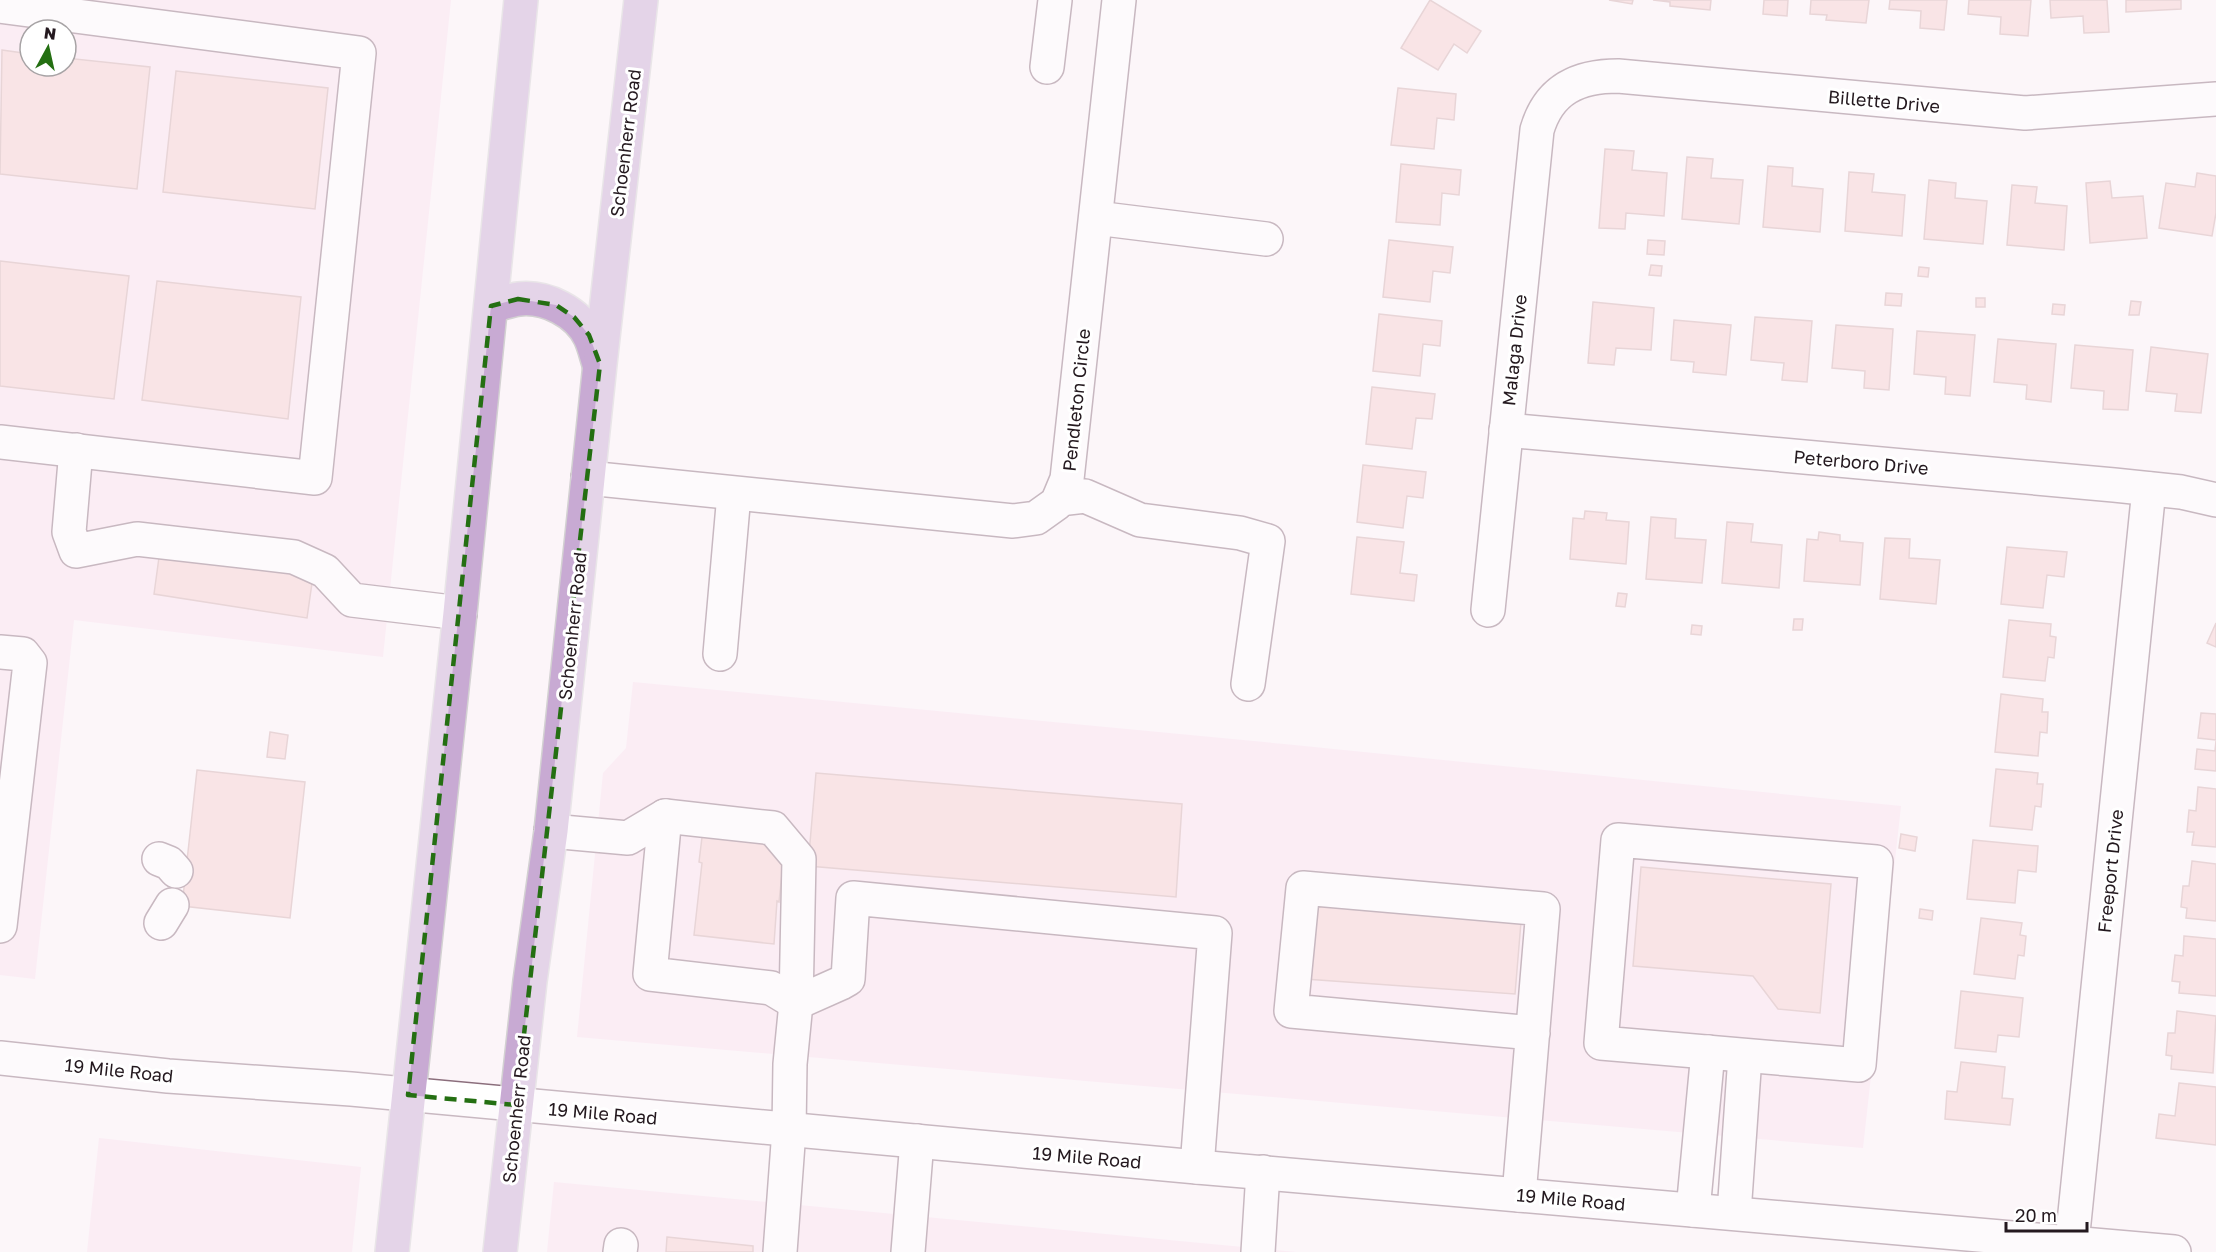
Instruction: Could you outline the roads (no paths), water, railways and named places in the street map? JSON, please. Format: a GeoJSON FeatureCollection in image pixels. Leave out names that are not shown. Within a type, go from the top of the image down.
{"type":"FeatureCollection","features":[{"type":"Feature","properties":{"kind":"main road"},"geometry":{"type":"LineString","coordinates":[[392,1252],[460,613],[521,0]]}},
{"type":"Feature","properties":{"kind":"main road","name":"Schoenherr Road"},"geometry":{"type":"LineString","coordinates":[[500,1252],[530,981],[551,831],[641,0]]}},
{"type":"Feature","properties":{"kind":"main road"},"geometry":{"type":"LineString","coordinates":[[491,306],[518,299],[536,299],[556,304],[574,317],[589,335],[600,364]]}},
{"type":"Feature","properties":{"kind":"street"},"geometry":{"type":"LineString","coordinates":[[1047,67],[1055,0]]}},
{"type":"Feature","properties":{"kind":"street","name":"Pendleton Circle"},"geometry":{"type":"LineString","coordinates":[[1059,499],[1067,479],[1119,0]]}},
{"type":"Feature","properties":{"kind":"street"},"geometry":{"type":"LineString","coordinates":[[0,6],[359,53],[315,478],[0,442]]}},
{"type":"Feature","properties":{"kind":"street","name":"Billette Drive"},"geometry":{"type":"LineString","coordinates":[[1557,95],[1582,80],[1600,76],[2016,112],[2216,99]]}},
{"type":"Feature","properties":{"kind":"street","name":"Malaga Drive"},"geometry":{"type":"LineString","coordinates":[[1488,610],[1537,130],[1541,116],[1557,95]]}},
{"type":"Feature","properties":{"kind":"street"},"geometry":{"type":"LineString","coordinates":[[1095,218],[1266,239]]}},
{"type":"Feature","properties":{"kind":"street","name":"Peterboro Drive"},"geometry":{"type":"LineString","coordinates":[[1506,430],[2181,492],[2216,500]]}},
{"type":"Feature","properties":{"kind":"street"},"geometry":{"type":"LineString","coordinates":[[76,450],[69,532],[76,551],[137,539],[294,557],[325,571],[352,600],[460,613]]}},
{"type":"Feature","properties":{"kind":"street"},"geometry":{"type":"LineString","coordinates":[[588,478],[1013,521],[1036,518],[1057,503],[1059,499],[1085,496],[1140,519],[1240,532],[1268,541],[1248,684]]}},
{"type":"Feature","properties":{"kind":"street","name":"Freeport Drive"},"geometry":{"type":"LineString","coordinates":[[2071,1248],[2150,489]]}},
{"type":"Feature","properties":{"kind":"street"},"geometry":{"type":"LineString","coordinates":[[720,654],[734,494]]}},
{"type":"Feature","properties":{"kind":"street"},"geometry":{"type":"LineString","coordinates":[[0,652],[23,654],[30,663],[0,926]]}},
{"type":"Feature","properties":{"kind":"street"},"geometry":{"type":"LineString","coordinates":[[551,831],[628,838],[665,816],[773,828],[799,859],[796,1003],[790,1064],[789,1130],[780,1252]]}},
{"type":"Feature","properties":{"kind":"street"},"geometry":{"type":"LineString","coordinates":[[665,816],[650,975],[771,988],[796,1003]]}},
{"type":"Feature","properties":{"kind":"street"},"geometry":{"type":"LineString","coordinates":[[1618,840],[1876,862],[1859,1065],[1708,1052],[1601,1043],[1618,840]]}},
{"type":"Feature","properties":{"kind":"street"},"geometry":{"type":"LineString","coordinates":[[1519,1195],[1544,909],[1303,888],[1291,1011],[1533,1033]]}},
{"type":"Feature","properties":{"kind":"street"},"geometry":{"type":"LineString","coordinates":[[796,1003],[842,983],[848,978],[853,898],[1215,933],[1197,1167]]}},
{"type":"Feature","properties":{"kind":"street"},"geometry":{"type":"LineString","coordinates":[[1693,1210],[1708,1052]]}},
{"type":"Feature","properties":{"kind":"street"},"geometry":{"type":"LineString","coordinates":[[1734,1214],[1745,1056]]}},
{"type":"Feature","properties":{"kind":"street","name":"19 Mile Road"},"geometry":{"type":"LineString","coordinates":[[0,1058],[168,1076],[408,1095],[1693,1210],[2071,1248],[2174,1252]]}},
{"type":"Feature","properties":{"kind":"street"},"geometry":{"type":"LineString","coordinates":[[908,1252],[917,1141]]}},
{"type":"Feature","properties":{"kind":"street"},"geometry":{"type":"LineString","coordinates":[[1258,1252],[1263,1173]]}}]}
